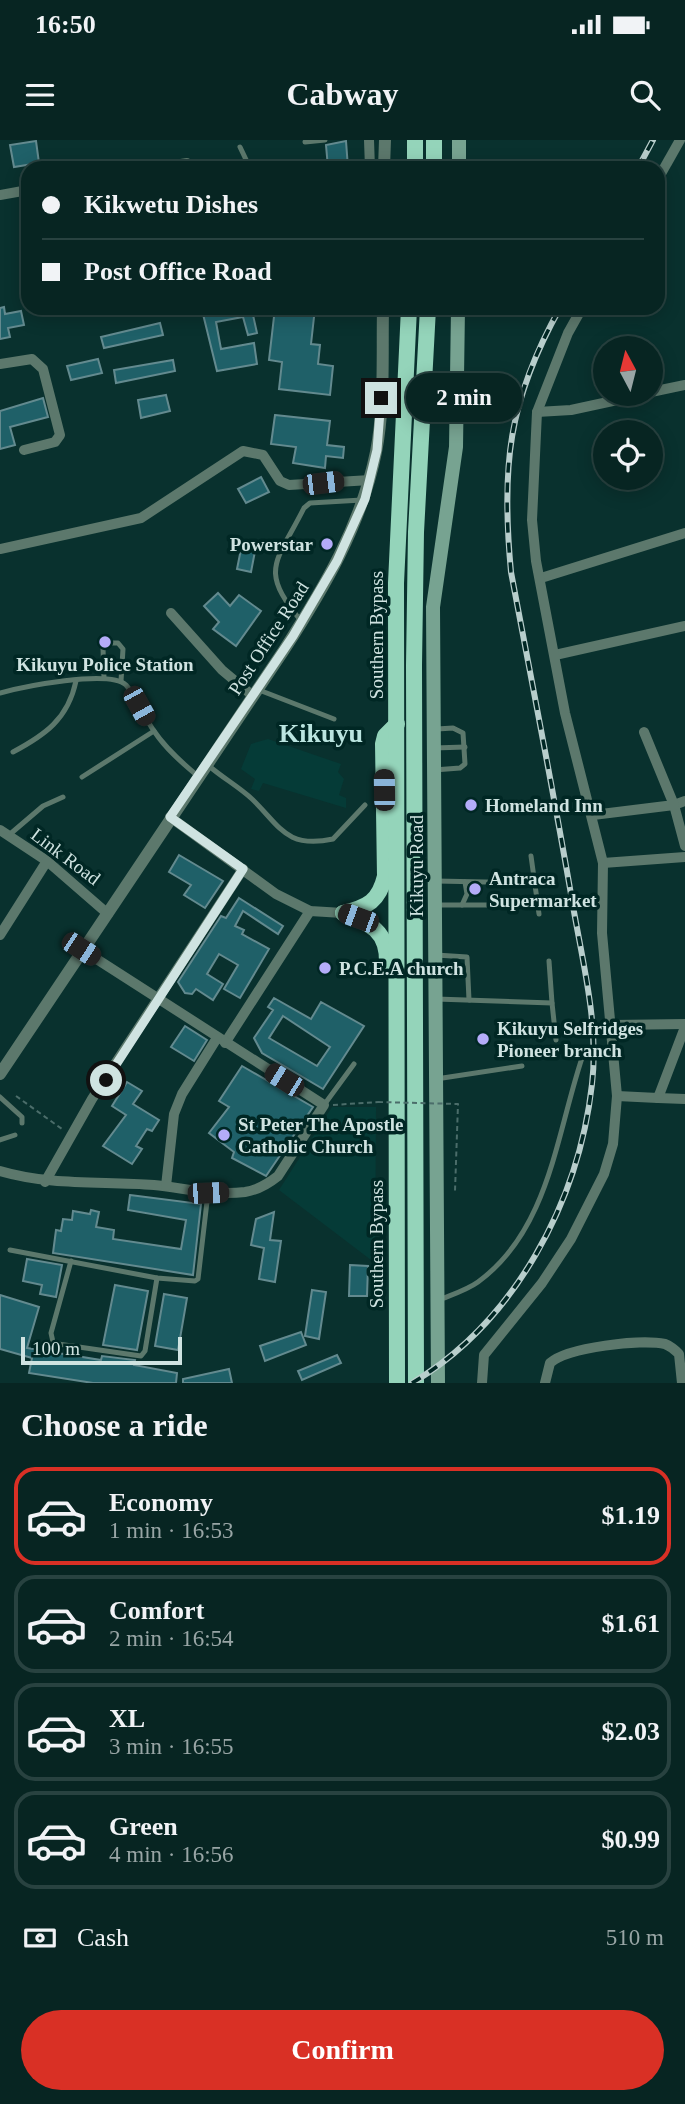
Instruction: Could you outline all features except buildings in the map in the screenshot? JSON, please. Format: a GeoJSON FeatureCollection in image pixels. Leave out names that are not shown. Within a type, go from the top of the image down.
{"type":"FeatureCollection","features":[{"type":"Feature","properties":{"kind":"highway"},"geometry":{"type":"LineString","coordinates":[[415,140],[415,161]]}},
{"type":"Feature","properties":{"kind":"highway"},"geometry":{"type":"LineString","coordinates":[[434,140],[434,161]]}},
{"type":"Feature","properties":{"kind":"highway","name":"Southern Bypass"},"geometry":{"type":"LineString","coordinates":[[397,1383],[396,583],[410,315]]}},
{"type":"Feature","properties":{"kind":"highway","name":"Southern Bypass"},"geometry":{"type":"LineString","coordinates":[[416,1383],[414,665],[416,532],[428,315]]}},
{"type":"Feature","properties":{"kind":"highway"},"geometry":{"type":"LineString","coordinates":[[343,913],[366,906],[381,891],[385,876],[383,744],[385,736],[397,724]]}},
{"type":"Feature","properties":{"kind":"highway"},"geometry":{"type":"LineString","coordinates":[[343,913],[368,922],[383,936],[388,956],[386,1038],[388,1050],[397,1065]]}},
{"type":"Feature","properties":{"kind":"main road"},"geometry":{"type":"LineString","coordinates":[[459,140],[459,161]]}},
{"type":"Feature","properties":{"kind":"main road","name":"Kikuyu Road"},"geometry":{"type":"LineString","coordinates":[[439,1383],[433,607],[456,447],[458,315]]}},
{"type":"Feature","properties":{"kind":"street"},"geometry":{"type":"LineString","coordinates":[[369,140],[370,161]]}},
{"type":"Feature","properties":{"kind":"street"},"geometry":{"type":"LineString","coordinates":[[384,140],[384,161]]}},
{"type":"Feature","properties":{"kind":"street"},"geometry":{"type":"LineString","coordinates":[[665,167],[680,140]]}},
{"type":"Feature","properties":{"kind":"street"},"geometry":{"type":"LineString","coordinates":[[0,195],[21,191]]}},
{"type":"Feature","properties":{"kind":"street","name":"Post Office Road"},"geometry":{"type":"LineString","coordinates":[[0,1074],[5,1058],[108,914],[325,585],[365,499],[380,416],[383,315]]}},
{"type":"Feature","properties":{"kind":"street"},"geometry":{"type":"LineString","coordinates":[[482,1383],[484,1355],[542,1283],[589,1208],[610,1158],[617,1096],[602,933],[603,863],[570,732],[536,561],[532,520],[537,412],[568,333],[578,315]]}},
{"type":"Feature","properties":{"kind":"street"},"geometry":{"type":"LineString","coordinates":[[0,364],[32,359],[38,362],[46,380],[60,435],[55,442],[24,450]]}},
{"type":"Feature","properties":{"kind":"street"},"geometry":{"type":"LineString","coordinates":[[663,390],[685,385]]}},
{"type":"Feature","properties":{"kind":"street"},"geometry":{"type":"LineString","coordinates":[[537,412],[593,405]]}},
{"type":"Feature","properties":{"kind":"street"},"geometry":{"type":"LineString","coordinates":[[0,549],[141,518],[243,452],[263,455],[280,481],[289,485],[369,480]]}},
{"type":"Feature","properties":{"kind":"street"},"geometry":{"type":"LineString","coordinates":[[541,578],[685,533]]}},
{"type":"Feature","properties":{"kind":"street"},"geometry":{"type":"LineString","coordinates":[[171,613],[222,670],[255,693]]}},
{"type":"Feature","properties":{"kind":"street"},"geometry":{"type":"LineString","coordinates":[[555,655],[685,626]]}},
{"type":"Feature","properties":{"kind":"street"},"geometry":{"type":"LineString","coordinates":[[643,732],[674,805],[685,846]]}},
{"type":"Feature","properties":{"kind":"street"},"geometry":{"type":"LineString","coordinates":[[593,815],[674,805],[685,801]]}},
{"type":"Feature","properties":{"kind":"street"},"geometry":{"type":"LineString","coordinates":[[170,817],[276,894],[310,911],[343,913]]}},
{"type":"Feature","properties":{"kind":"street","name":"Link Road"},"geometry":{"type":"LineString","coordinates":[[4,833],[47,861],[108,914]]}},
{"type":"Feature","properties":{"kind":"street"},"geometry":{"type":"LineString","coordinates":[[603,863],[685,857]]}},
{"type":"Feature","properties":{"kind":"street"},"geometry":{"type":"LineString","coordinates":[[0,935],[47,861]]}},
{"type":"Feature","properties":{"kind":"street"},"geometry":{"type":"LineString","coordinates":[[45,1182],[92,1100],[160,1000],[243,869]]}},
{"type":"Feature","properties":{"kind":"street"},"geometry":{"type":"LineString","coordinates":[[166,1186],[174,1114],[182,1094],[310,911]]}},
{"type":"Feature","properties":{"kind":"street"},"geometry":{"type":"LineString","coordinates":[[0,1171],[45,1182],[166,1186],[208,1193],[244,1192],[268,1185],[289,1164],[324,1105],[81,949]]}},
{"type":"Feature","properties":{"kind":"street"},"geometry":{"type":"LineString","coordinates":[[612,1025],[685,1025],[658,1098]]}},
{"type":"Feature","properties":{"kind":"street"},"geometry":{"type":"LineString","coordinates":[[617,1096],[685,1099]]}},
{"type":"Feature","properties":{"kind":"street"},"geometry":{"type":"LineString","coordinates":[[545,1383],[550,1363],[567,1352],[585,1347],[664,1344],[679,1354],[682,1383]]}},
{"type":"Feature","properties":{"kind":"lane"},"geometry":{"type":"LineString","coordinates":[[305,142],[325,140]]}},
{"type":"Feature","properties":{"kind":"lane"},"geometry":{"type":"LineString","coordinates":[[240,147],[247,161]]}},
{"type":"Feature","properties":{"kind":"lane"},"geometry":{"type":"LineString","coordinates":[[302,622],[281,596],[275,577],[275,565],[310,503],[365,499]]}},
{"type":"Feature","properties":{"kind":"lane"},"geometry":{"type":"LineString","coordinates":[[104,678],[103,648],[107,643],[118,643],[123,649],[121,681]]}},
{"type":"Feature","properties":{"kind":"lane"},"geometry":{"type":"LineString","coordinates":[[0,694],[19,688],[76,681],[104,678],[121,681],[127,686],[154,731],[176,758],[199,777]]}},
{"type":"Feature","properties":{"kind":"lane"},"geometry":{"type":"LineString","coordinates":[[12,752],[55,724],[67,711],[76,681]]}},
{"type":"Feature","properties":{"kind":"lane"},"geometry":{"type":"LineString","coordinates":[[255,693],[334,719]]}},
{"type":"Feature","properties":{"kind":"lane"},"geometry":{"type":"LineString","coordinates":[[433,729],[460,731],[465,747],[463,767],[435,770]]}},
{"type":"Feature","properties":{"kind":"lane"},"geometry":{"type":"LineString","coordinates":[[82,777],[154,731]]}},
{"type":"Feature","properties":{"kind":"lane"},"geometry":{"type":"LineString","coordinates":[[434,748],[465,747]]}},
{"type":"Feature","properties":{"kind":"lane"},"geometry":{"type":"LineString","coordinates":[[207,764],[251,799],[278,830],[306,841],[333,839],[365,805]]}},
{"type":"Feature","properties":{"kind":"lane"},"geometry":{"type":"LineString","coordinates":[[4,833],[43,806],[64,797]]}},
{"type":"Feature","properties":{"kind":"lane"},"geometry":{"type":"LineString","coordinates":[[531,856],[539,914]]}},
{"type":"Feature","properties":{"kind":"lane"},"geometry":{"type":"LineString","coordinates":[[436,881],[534,883]]}},
{"type":"Feature","properties":{"kind":"lane"},"geometry":{"type":"LineString","coordinates":[[462,905],[467,894],[464,882]]}},
{"type":"Feature","properties":{"kind":"lane"},"geometry":{"type":"LineString","coordinates":[[436,905],[518,905]]}},
{"type":"Feature","properties":{"kind":"lane"},"geometry":{"type":"LineString","coordinates":[[436,955],[467,957],[469,1000]]}},
{"type":"Feature","properties":{"kind":"lane"},"geometry":{"type":"LineString","coordinates":[[550,961],[556,1040]]}},
{"type":"Feature","properties":{"kind":"lane"},"geometry":{"type":"LineString","coordinates":[[436,999],[552,1003]]}},
{"type":"Feature","properties":{"kind":"lane"},"geometry":{"type":"LineString","coordinates":[[439,1300],[475,1284],[502,1262],[534,1217],[582,1058]]}},
{"type":"Feature","properties":{"kind":"lane"},"geometry":{"type":"LineString","coordinates":[[324,1105],[354,1065]]}},
{"type":"Feature","properties":{"kind":"lane"},"geometry":{"type":"LineString","coordinates":[[436,1079],[522,1066]]}},
{"type":"Feature","properties":{"kind":"lane"},"geometry":{"type":"LineString","coordinates":[[0,1097],[22,1117],[22,1123]]}},
{"type":"Feature","properties":{"kind":"lane"},"geometry":{"type":"LineString","coordinates":[[0,1140],[15,1135]]}},
{"type":"Feature","properties":{"kind":"lane"},"geometry":{"type":"LineString","coordinates":[[10,1250],[157,1278],[198,1279],[208,1193]]}},
{"type":"Feature","properties":{"kind":"lane"},"geometry":{"type":"LineString","coordinates":[[71,1261],[51,1334],[53,1342],[58,1344],[141,1356],[145,1350],[157,1278]]}},
{"type":"Feature","properties":{"kind":"path"},"geometry":{"type":"LineString","coordinates":[[16,1096],[68,1134]]}},
{"type":"Feature","properties":{"kind":"path"},"geometry":{"type":"LineString","coordinates":[[324,1105],[378,1102],[458,1104],[455,1191]]}},
{"type":"Feature","properties":{"kind":"shaded area"},"geometry":{"type":"Polygon","coordinates":[[[268,739],[341,764],[338,772],[344,779],[339,795],[346,798],[346,808],[263,783],[259,791],[251,789],[255,779],[241,769],[251,744],[268,739]]]}},
{"type":"Feature","properties":{"kind":"shaded area"},"geometry":{"type":"Polygon","coordinates":[[[332,1107],[376,1107],[375,1263],[279,1190],[332,1107]]]}},
{"type":"Feature","properties":{"kind":"railway"},"geometry":{"type":"LineString","coordinates":[[642,161],[653,140]]}},
{"type":"Feature","properties":{"kind":"railway"},"geometry":{"type":"LineString","coordinates":[[412,1383],[449,1357],[482,1327],[511,1292],[536,1254],[573,1172],[585,1128],[592,1084],[594,1062],[589,995],[511,572],[508,534],[508,467],[512,436],[529,374],[556,315]]}},
{"type":"Feature","properties":{"kind":"place","name":"Powerstar"},"geometry":{"type":"Point","coordinates":[327,544]}},
{"type":"Feature","properties":{"kind":"place","name":"Kikuyu Police Station"},"geometry":{"type":"Point","coordinates":[105,642]}},
{"type":"Feature","properties":{"kind":"place","name":"Homeland Inn"},"geometry":{"type":"Point","coordinates":[471,805]}},
{"type":"Feature","properties":{"kind":"place","name":"Antraca Supermarket"},"geometry":{"type":"Point","coordinates":[475,889]}},
{"type":"Feature","properties":{"kind":"place","name":"P.C.E.A church"},"geometry":{"type":"Point","coordinates":[325,968]}},
{"type":"Feature","properties":{"kind":"place","name":"Kikuyu Selfridges Pioneer branch"},"geometry":{"type":"Point","coordinates":[483,1039]}},
{"type":"Feature","properties":{"kind":"place","name":"St Peter The Apostle Catholic Church"},"geometry":{"type":"Point","coordinates":[224,1135]}},
{"type":"Feature","properties":{"kind":"district","name":"Kikuyu"},"geometry":{"type":"Point","coordinates":[321,733]}},
{"type":"Feature","properties":{"kind":"route"},"geometry":{"type":"LineString","coordinates":[[106,1080],[243,869],[170,817],[325,585],[365,499],[377,450],[381,398]]}}]}
